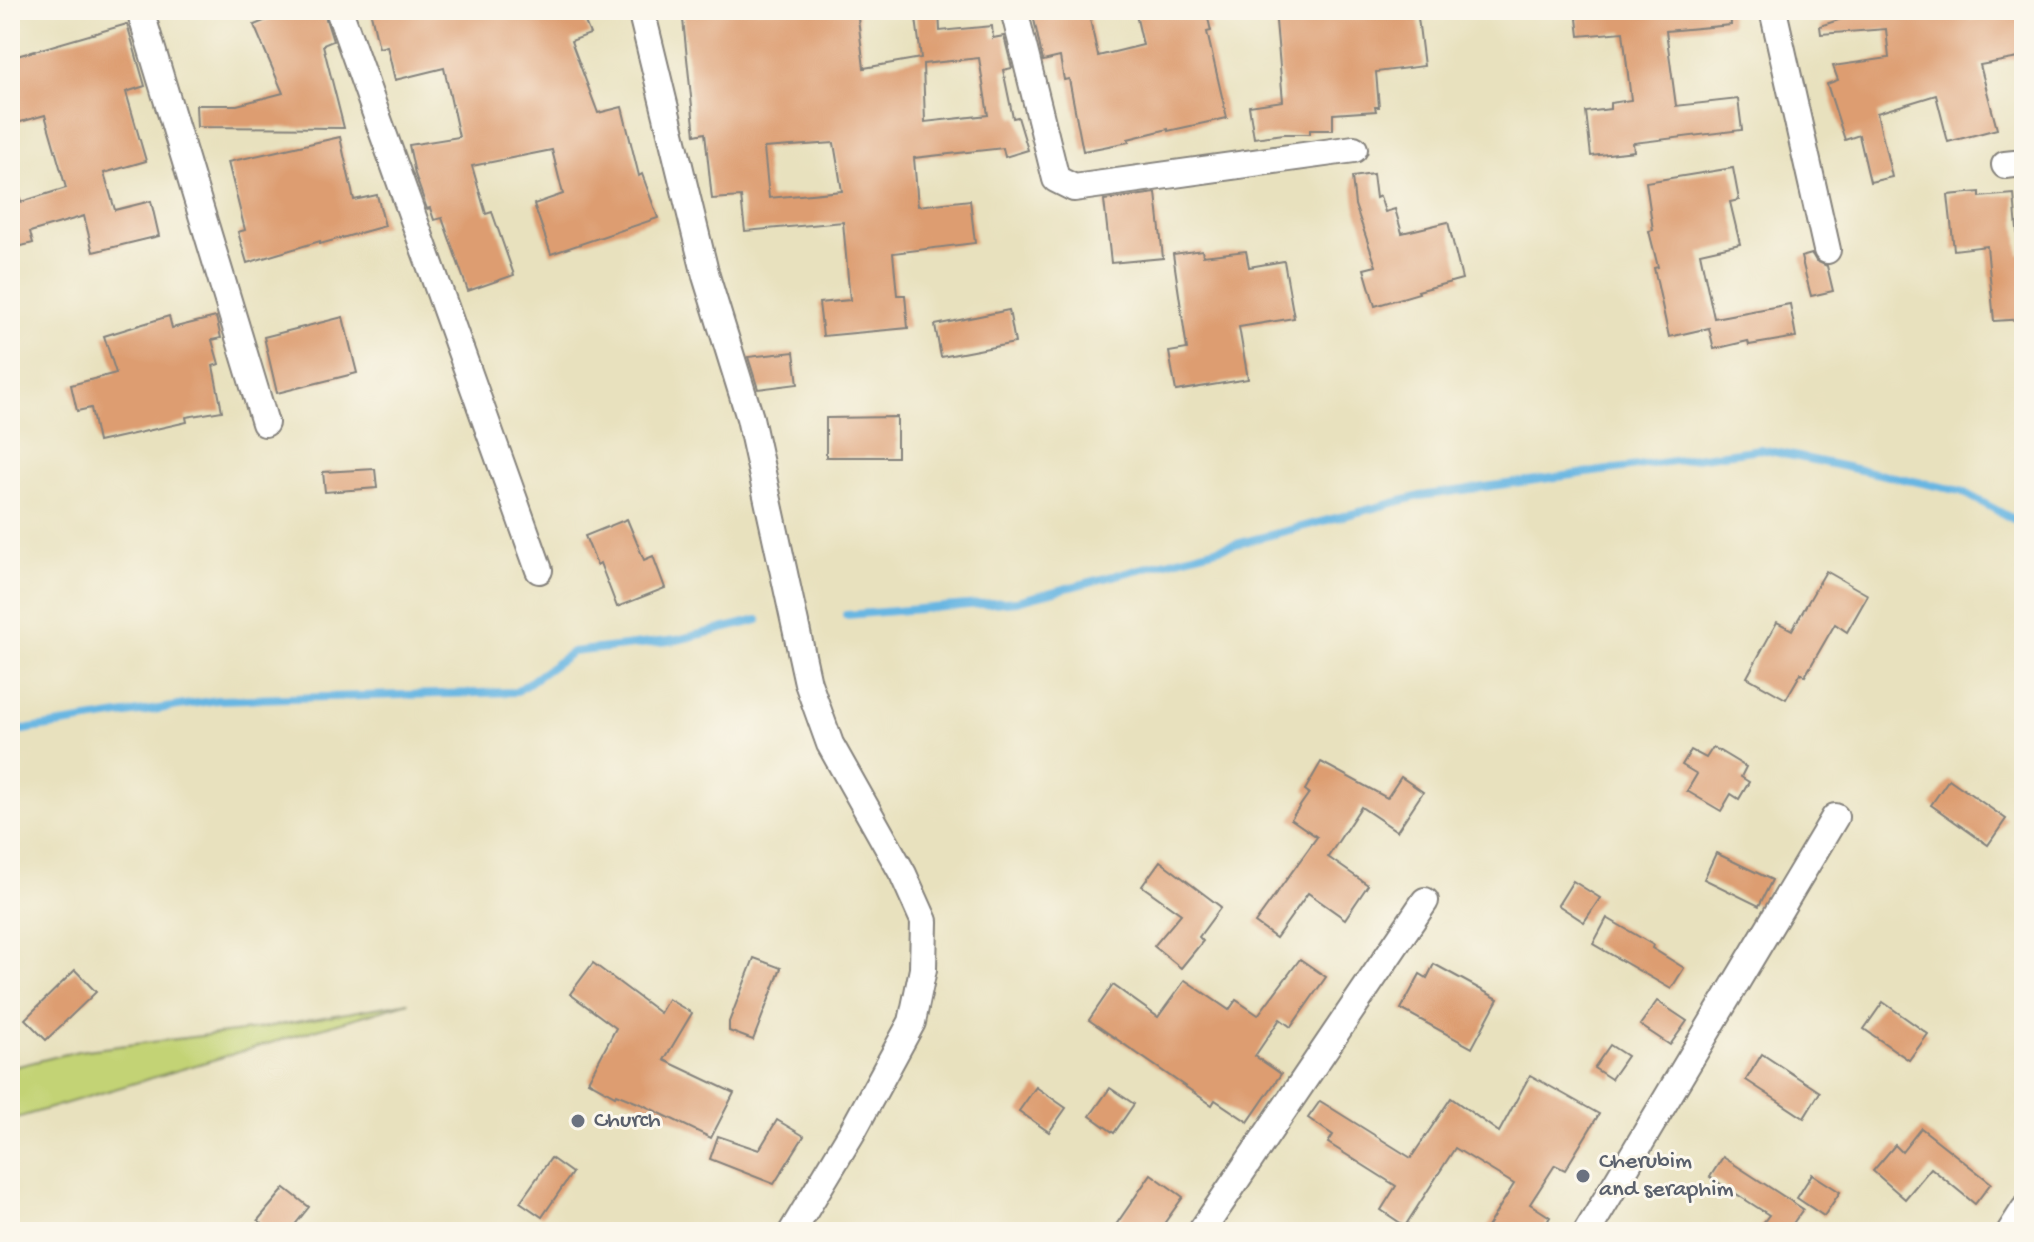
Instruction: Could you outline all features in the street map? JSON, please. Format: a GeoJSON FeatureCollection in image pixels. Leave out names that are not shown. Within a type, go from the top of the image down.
{"type":"FeatureCollection","features":[{"type":"Feature","properties":{"kind":"street"},"geometry":{"type":"LineString","coordinates":[[140,10],[265,423]]}},
{"type":"Feature","properties":{"kind":"street"},"geometry":{"type":"LineString","coordinates":[[339,10],[539,570]]}},
{"type":"Feature","properties":{"kind":"street"},"geometry":{"type":"LineString","coordinates":[[641,10],[706,276],[750,418],[808,683],[830,744],[903,874],[924,921],[923,969],[912,1022],[851,1134],[792,1232]]}},
{"type":"Feature","properties":{"kind":"street"},"geometry":{"type":"LineString","coordinates":[[1014,10],[1056,179],[1074,188],[1354,149]]}},
{"type":"Feature","properties":{"kind":"street"},"geometry":{"type":"LineString","coordinates":[[1773,10],[1827,250]]}},
{"type":"Feature","properties":{"kind":"street"},"geometry":{"type":"LineString","coordinates":[[1587,1232],[1835,817]]}},
{"type":"Feature","properties":{"kind":"street"},"geometry":{"type":"LineString","coordinates":[[1201,1232],[1425,901]]}},
{"type":"Feature","properties":{"kind":"street"},"geometry":{"type":"LineString","coordinates":[[2010,1232],[2024,1210]]}},
{"type":"Feature","properties":{"kind":"green space"},"geometry":{"type":"Polygon","coordinates":[[[409,1002],[10,1120],[10,1068],[78,1051],[250,1030],[409,1002]]]}},
{"type":"Feature","properties":{"kind":"building"},"geometry":{"type":"Polygon","coordinates":[[[291,10],[323,10],[333,41],[323,45],[344,128],[197,127],[196,105],[237,105],[283,93],[254,25],[291,10]]]}},
{"type":"Feature","properties":{"kind":"building"},"geometry":{"type":"Polygon","coordinates":[[[370,10],[580,10],[590,34],[571,41],[598,113],[622,107],[639,176],[642,174],[658,218],[551,254],[534,204],[563,194],[552,150],[472,166],[486,214],[492,212],[514,275],[468,291],[442,218],[434,220],[430,208],[427,209],[409,145],[459,137],[444,68],[395,80],[387,46],[379,48],[370,10]]]}},
{"type":"Feature","properties":{"kind":"building"},"geometry":{"type":"Polygon","coordinates":[[[682,10],[857,10],[864,68],[921,58],[915,10],[939,10],[940,31],[992,26],[993,38],[1004,36],[1012,68],[1003,70],[1013,118],[1018,117],[1028,150],[1005,157],[1003,148],[914,158],[918,206],[970,200],[975,243],[893,253],[897,295],[905,295],[908,328],[823,336],[819,303],[850,300],[843,222],[745,231],[741,197],[712,199],[705,133],[695,135],[682,10]],[[979,58],[923,64],[925,122],[988,115],[979,58]],[[834,143],[764,148],[769,198],[842,191],[834,143]]]}},
{"type":"Feature","properties":{"kind":"building"},"geometry":{"type":"Polygon","coordinates":[[[1032,10],[1088,10],[1098,56],[1143,45],[1135,10],[1206,10],[1211,31],[1207,32],[1227,118],[1168,129],[1128,139],[1129,142],[1083,151],[1069,79],[1064,80],[1060,57],[1043,61],[1032,10]]]}},
{"type":"Feature","properties":{"kind":"building"},"geometry":{"type":"Polygon","coordinates":[[[1275,10],[1417,10],[1424,66],[1376,72],[1379,107],[1375,107],[1376,111],[1333,114],[1333,130],[1254,138],[1249,106],[1283,101],[1275,10]]]}},
{"type":"Feature","properties":{"kind":"building"},"geometry":{"type":"Polygon","coordinates":[[[1576,10],[1730,10],[1731,25],[1666,31],[1676,106],[1738,99],[1742,130],[1633,143],[1634,151],[1591,156],[1586,112],[1610,109],[1610,103],[1631,100],[1623,32],[1579,36],[1576,10]]]}},
{"type":"Feature","properties":{"kind":"building"},"geometry":{"type":"Polygon","coordinates":[[[1869,10],[1968,10],[1969,20],[2024,11],[2024,57],[1980,65],[1997,129],[1948,142],[1936,95],[1877,113],[1892,177],[1870,182],[1859,135],[1845,140],[1827,84],[1838,80],[1833,66],[1889,58],[1886,29],[1821,34],[1820,26],[1869,10]]]}},
{"type":"Feature","properties":{"kind":"building"},"geometry":{"type":"Polygon","coordinates":[[[127,24],[145,86],[126,92],[146,161],[104,173],[115,210],[151,201],[159,236],[93,252],[84,216],[30,232],[33,243],[10,249],[10,185],[16,184],[21,202],[66,188],[45,115],[10,125],[10,58],[127,24]]]}},
{"type":"Feature","properties":{"kind":"building"},"geometry":{"type":"Polygon","coordinates":[[[340,137],[354,200],[377,195],[385,226],[247,263],[238,232],[245,230],[228,162],[340,137]]]}},
{"type":"Feature","properties":{"kind":"building"},"geometry":{"type":"Polygon","coordinates":[[[1733,168],[1739,200],[1730,202],[1740,244],[1700,253],[1714,318],[1790,304],[1796,337],[1749,345],[1748,341],[1714,349],[1709,328],[1669,337],[1654,268],[1658,267],[1649,231],[1653,230],[1646,182],[1733,168]]]}},
{"type":"Feature","properties":{"kind":"building"},"geometry":{"type":"Polygon","coordinates":[[[1373,174],[1376,198],[1380,196],[1385,212],[1395,209],[1402,233],[1448,222],[1462,279],[1375,306],[1364,269],[1376,266],[1355,205],[1352,177],[1373,174]]]}},
{"type":"Feature","properties":{"kind":"building"},"geometry":{"type":"Polygon","coordinates":[[[1980,192],[1980,197],[2014,194],[2019,254],[2024,254],[2024,319],[1994,321],[1987,246],[1954,250],[1948,195],[1980,192]]]}},
{"type":"Feature","properties":{"kind":"building"},"geometry":{"type":"Polygon","coordinates":[[[1156,193],[1163,258],[1111,263],[1104,200],[1156,193]]]}},
{"type":"Feature","properties":{"kind":"building"},"geometry":{"type":"Polygon","coordinates":[[[1202,250],[1203,256],[1246,251],[1249,267],[1284,261],[1294,318],[1239,327],[1248,379],[1176,391],[1169,352],[1187,349],[1173,254],[1202,250]]]}},
{"type":"Feature","properties":{"kind":"building"},"geometry":{"type":"Polygon","coordinates":[[[1812,254],[1816,261],[1827,266],[1833,291],[1811,296],[1801,257],[1812,254]]]}},
{"type":"Feature","properties":{"kind":"building"},"geometry":{"type":"Polygon","coordinates":[[[1009,310],[1015,343],[941,357],[935,325],[1009,310]]]}},
{"type":"Feature","properties":{"kind":"building"},"geometry":{"type":"Polygon","coordinates":[[[169,316],[172,328],[216,317],[221,338],[212,340],[219,364],[213,366],[222,411],[186,417],[187,422],[98,442],[91,408],[77,411],[71,385],[116,373],[104,336],[169,316]]]}},
{"type":"Feature","properties":{"kind":"building"},"geometry":{"type":"Polygon","coordinates":[[[343,317],[357,373],[277,393],[264,337],[343,317]]]}},
{"type":"Feature","properties":{"kind":"building"},"geometry":{"type":"Polygon","coordinates":[[[794,352],[798,384],[758,389],[748,357],[794,352]]]}},
{"type":"Feature","properties":{"kind":"building"},"geometry":{"type":"Polygon","coordinates":[[[897,417],[897,457],[826,457],[826,418],[897,417]]]}},
{"type":"Feature","properties":{"kind":"building"},"geometry":{"type":"Polygon","coordinates":[[[375,469],[377,488],[325,492],[323,472],[375,469]]]}},
{"type":"Feature","properties":{"kind":"building"},"geometry":{"type":"Polygon","coordinates":[[[627,519],[644,560],[653,556],[665,588],[617,607],[600,563],[597,565],[585,536],[627,519]]]}},
{"type":"Feature","properties":{"kind":"building"},"geometry":{"type":"Polygon","coordinates":[[[1826,571],[1868,595],[1847,632],[1835,624],[1805,676],[1801,673],[1786,699],[1747,677],[1777,622],[1792,630],[1826,571]]]}},
{"type":"Feature","properties":{"kind":"building"},"geometry":{"type":"Polygon","coordinates":[[[1713,747],[1746,767],[1741,777],[1749,782],[1739,799],[1731,794],[1721,811],[1687,791],[1697,774],[1682,765],[1691,750],[1706,758],[1713,747]]]}},
{"type":"Feature","properties":{"kind":"building"},"geometry":{"type":"Polygon","coordinates":[[[1321,762],[1387,798],[1401,777],[1423,792],[1397,831],[1361,807],[1328,857],[1368,885],[1345,919],[1308,893],[1276,938],[1255,923],[1317,837],[1291,819],[1309,793],[1305,790],[1321,762]]]}},
{"type":"Feature","properties":{"kind":"building"},"geometry":{"type":"Polygon","coordinates":[[[1949,779],[2006,819],[1988,845],[1931,805],[1949,779]]]}},
{"type":"Feature","properties":{"kind":"building"},"geometry":{"type":"Polygon","coordinates":[[[1716,853],[1772,880],[1759,906],[1704,879],[1716,853]]]}},
{"type":"Feature","properties":{"kind":"building"},"geometry":{"type":"Polygon","coordinates":[[[1160,861],[1221,907],[1199,937],[1203,941],[1181,968],[1154,946],[1181,914],[1142,886],[1160,861]]]}},
{"type":"Feature","properties":{"kind":"building"},"geometry":{"type":"Polygon","coordinates":[[[1573,881],[1600,898],[1584,922],[1558,905],[1573,881]]]}},
{"type":"Feature","properties":{"kind":"building"},"geometry":{"type":"Polygon","coordinates":[[[1607,918],[1653,945],[1652,948],[1684,968],[1671,989],[1593,944],[1607,918]]]}},
{"type":"Feature","properties":{"kind":"building"},"geometry":{"type":"Polygon","coordinates":[[[754,958],[781,968],[753,1040],[729,1031],[729,1022],[754,958]]]}},
{"type":"Feature","properties":{"kind":"building"},"geometry":{"type":"Polygon","coordinates":[[[1300,959],[1326,977],[1291,1027],[1280,1019],[1255,1056],[1281,1074],[1248,1122],[1215,1100],[1212,1105],[1089,1020],[1113,985],[1158,1017],[1185,980],[1229,1010],[1236,1000],[1258,1015],[1300,959]]]}},
{"type":"Feature","properties":{"kind":"building"},"geometry":{"type":"Polygon","coordinates":[[[593,963],[660,1013],[668,999],[692,1013],[664,1060],[734,1093],[711,1138],[588,1081],[616,1028],[570,994],[593,963]]]}},
{"type":"Feature","properties":{"kind":"building"},"geometry":{"type":"Polygon","coordinates":[[[1434,964],[1498,999],[1472,1048],[1401,1009],[1420,974],[1427,978],[1434,964]]]}},
{"type":"Feature","properties":{"kind":"building"},"geometry":{"type":"Polygon","coordinates":[[[75,970],[96,992],[46,1040],[25,1019],[75,970]]]}},
{"type":"Feature","properties":{"kind":"building"},"geometry":{"type":"Polygon","coordinates":[[[1657,1001],[1687,1021],[1670,1045],[1640,1025],[1657,1001]]]}},
{"type":"Feature","properties":{"kind":"building"},"geometry":{"type":"Polygon","coordinates":[[[1883,1002],[1928,1034],[1909,1060],[1864,1029],[1883,1002]]]}},
{"type":"Feature","properties":{"kind":"building"},"geometry":{"type":"Polygon","coordinates":[[[1610,1045],[1627,1056],[1611,1079],[1594,1068],[1610,1045]]]}},
{"type":"Feature","properties":{"kind":"building"},"geometry":{"type":"Polygon","coordinates":[[[1762,1054],[1820,1092],[1804,1118],[1746,1080],[1762,1054]]]}},
{"type":"Feature","properties":{"kind":"building"},"geometry":{"type":"Polygon","coordinates":[[[1530,1075],[1599,1114],[1565,1170],[1555,1165],[1530,1204],[1550,1217],[1541,1232],[1484,1232],[1514,1184],[1455,1148],[1405,1226],[1381,1210],[1396,1186],[1328,1143],[1333,1135],[1308,1118],[1320,1101],[1411,1158],[1451,1098],[1499,1132],[1530,1075]]]}},
{"type":"Feature","properties":{"kind":"building"},"geometry":{"type":"Polygon","coordinates":[[[1036,1087],[1066,1108],[1049,1132],[1019,1111],[1036,1087]]]}},
{"type":"Feature","properties":{"kind":"building"},"geometry":{"type":"Polygon","coordinates":[[[1110,1088],[1134,1104],[1114,1133],[1090,1116],[1110,1088]]]}},
{"type":"Feature","properties":{"kind":"building"},"geometry":{"type":"Polygon","coordinates":[[[777,1120],[804,1136],[774,1184],[710,1159],[718,1136],[759,1150],[777,1120]]]}},
{"type":"Feature","properties":{"kind":"building"},"geometry":{"type":"Polygon","coordinates":[[[1921,1128],[1991,1183],[1975,1204],[1931,1168],[1905,1199],[1873,1171],[1895,1145],[1902,1152],[1921,1128]]]}},
{"type":"Feature","properties":{"kind":"building"},"geometry":{"type":"Polygon","coordinates":[[[1723,1157],[1803,1209],[1787,1232],[1756,1232],[1769,1215],[1710,1177],[1723,1157]]]}},
{"type":"Feature","properties":{"kind":"building"},"geometry":{"type":"Polygon","coordinates":[[[551,1158],[572,1173],[542,1217],[520,1202],[551,1158]]]}},
{"type":"Feature","properties":{"kind":"building"},"geometry":{"type":"Polygon","coordinates":[[[1151,1174],[1183,1197],[1158,1232],[1111,1232],[1151,1174]]]}},
{"type":"Feature","properties":{"kind":"building"},"geometry":{"type":"Polygon","coordinates":[[[1812,1174],[1840,1192],[1824,1216],[1797,1198],[1812,1174]]]}},
{"type":"Feature","properties":{"kind":"building"},"geometry":{"type":"Polygon","coordinates":[[[285,1188],[309,1207],[289,1232],[272,1232],[258,1220],[285,1188]]]}},
{"type":"Feature","properties":{"kind":"waterway"},"geometry":{"type":"LineString","coordinates":[[846,615],[1017,601],[1420,496],[1760,449],[1961,491],[2024,525]]}},
{"type":"Feature","properties":{"kind":"waterway"},"geometry":{"type":"LineString","coordinates":[[10,732],[217,700],[516,692],[572,652],[677,640],[758,620]]}},
{"type":"Feature","properties":{"kind":"place","name":"Church"},"geometry":{"type":"Point","coordinates":[578,1121]}},
{"type":"Feature","properties":{"kind":"place","name":"Cherubim and seraphim"},"geometry":{"type":"Point","coordinates":[1583,1176]}}]}
